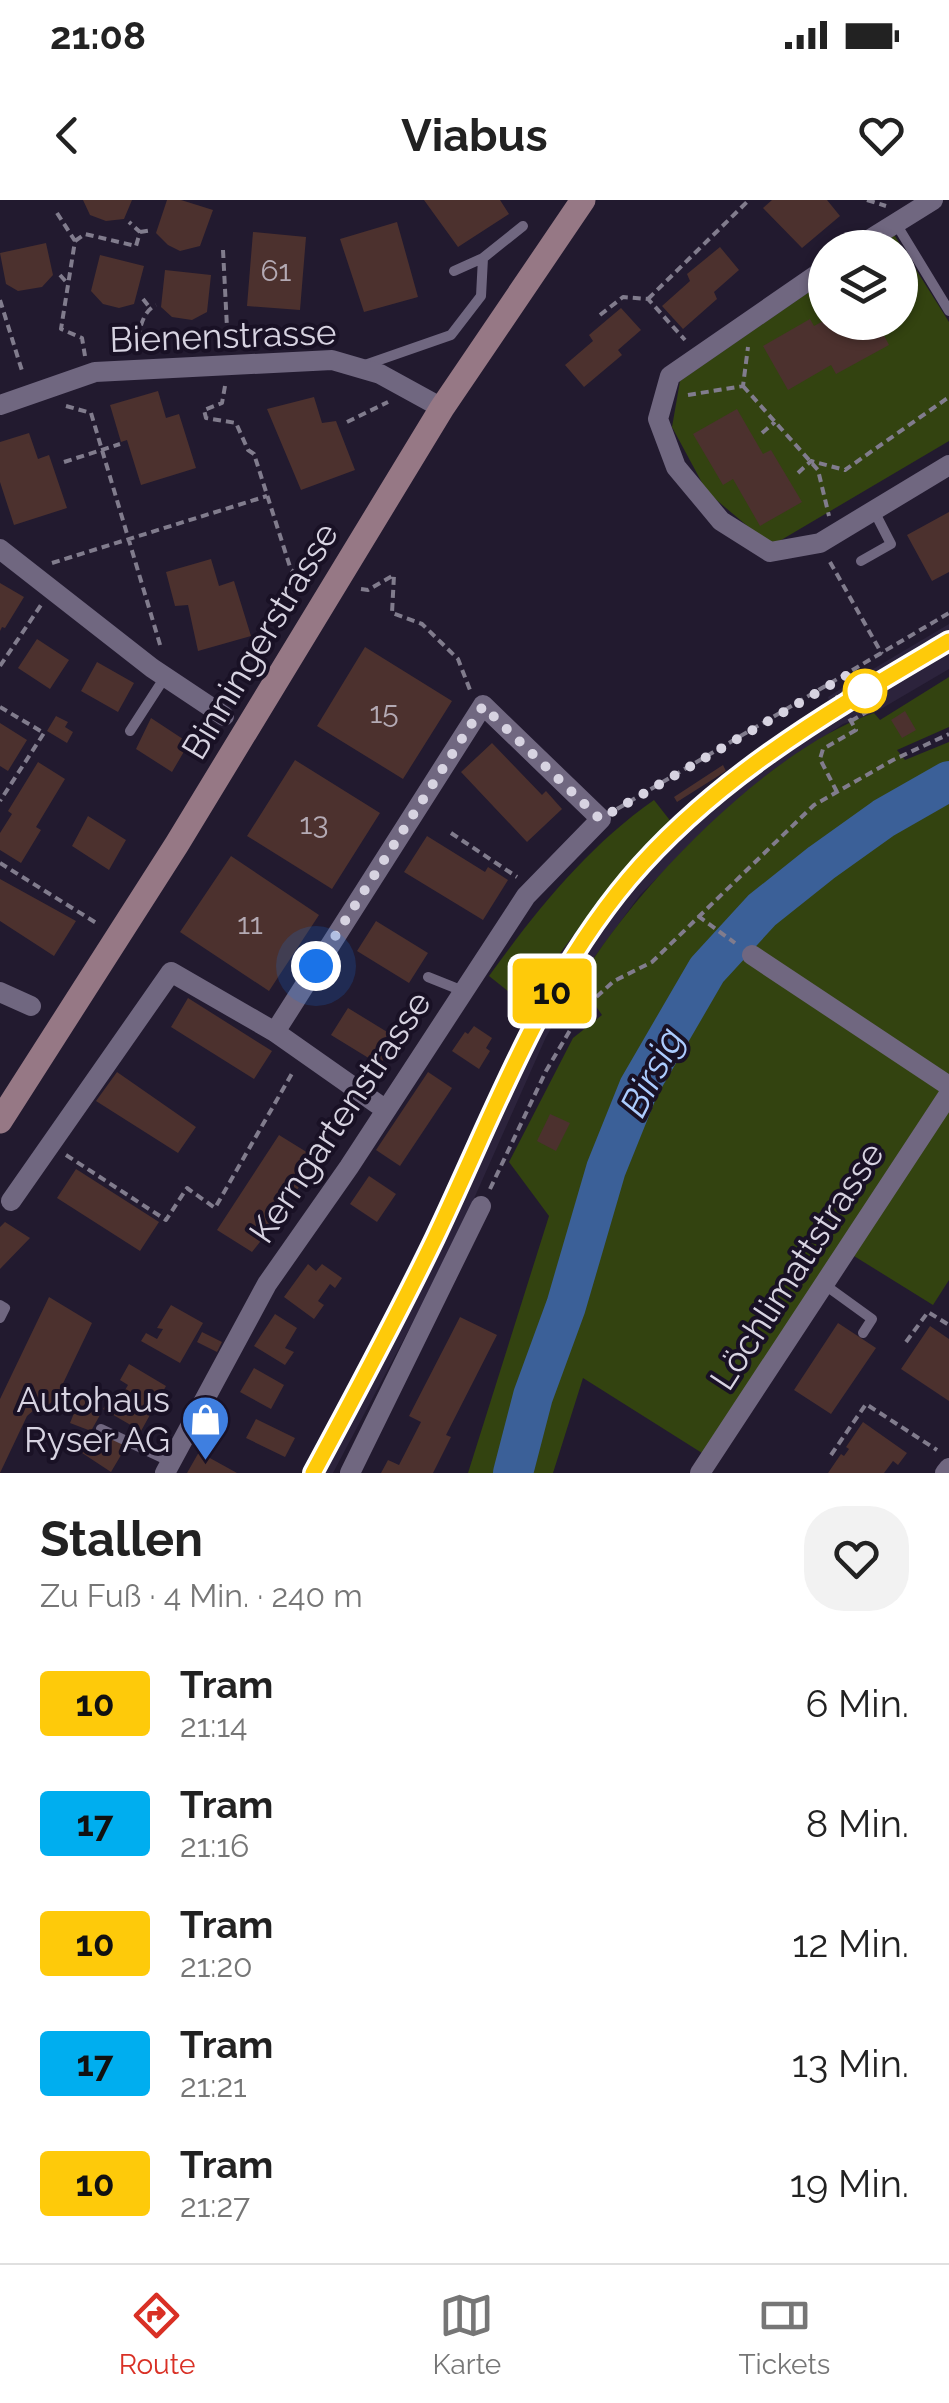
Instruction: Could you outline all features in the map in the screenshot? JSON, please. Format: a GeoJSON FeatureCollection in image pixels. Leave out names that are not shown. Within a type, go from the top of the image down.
{"type":"FeatureCollection","features":[{"type":"Feature","properties":{"kind":"main road","name":"Binningerstrasse"},"geometry":{"type":"LineString","coordinates":[[0,1121],[118,936],[324,587],[583,200]]}},
{"type":"Feature","properties":{"kind":"street"},"geometry":{"type":"LineString","coordinates":[[882,230],[933,200]]}},
{"type":"Feature","properties":{"kind":"street"},"geometry":{"type":"LineString","coordinates":[[808,279],[670,376],[658,419],[676,467],[721,521],[770,552],[827,539],[949,464]]}},
{"type":"Feature","properties":{"kind":"street","name":"Bienenstrasse"},"geometry":{"type":"LineString","coordinates":[[0,405],[88,375],[332,360],[362,366],[442,408]]}},
{"type":"Feature","properties":{"kind":"street"},"geometry":{"type":"LineString","coordinates":[[0,548],[168,679],[224,716]]}},
{"type":"Feature","properties":{"kind":"street"},"geometry":{"type":"LineString","coordinates":[[275,1032],[483,706],[600,819]]}},
{"type":"Feature","properties":{"kind":"street","name":"Kerngartenstrasse"},"geometry":{"type":"LineString","coordinates":[[168,1467],[267,1284],[534,888],[600,819]]}},
{"type":"Feature","properties":{"kind":"street"},"geometry":{"type":"LineString","coordinates":[[745,950],[949,1086]]}},
{"type":"Feature","properties":{"kind":"street"},"geometry":{"type":"LineString","coordinates":[[12,1201],[170,972],[275,1032],[386,1110]]}},
{"type":"Feature","properties":{"kind":"street"},"geometry":{"type":"LineString","coordinates":[[0,992],[31,1006]]}},
{"type":"Feature","properties":{"kind":"street","name":"Löchlimattstrasse"},"geometry":{"type":"LineString","coordinates":[[700,1473],[949,1094]]}},
{"type":"Feature","properties":{"kind":"street"},"geometry":{"type":"LineString","coordinates":[[350,1473],[482,1206]]}},
{"type":"Feature","properties":{"kind":"lane"},"geometry":{"type":"LineString","coordinates":[[894,222],[949,311]]}},
{"type":"Feature","properties":{"kind":"lane"},"geometry":{"type":"LineString","coordinates":[[454,271],[483,258],[524,226]]}},
{"type":"Feature","properties":{"kind":"lane"},"geometry":{"type":"LineString","coordinates":[[362,366],[451,335],[482,296],[483,258]]}},
{"type":"Feature","properties":{"kind":"lane"},"geometry":{"type":"LineString","coordinates":[[861,561],[891,544],[874,510]]}},
{"type":"Feature","properties":{"kind":"lane"},"geometry":{"type":"LineString","coordinates":[[130,732],[168,679]]}},
{"type":"Feature","properties":{"kind":"lane"},"geometry":{"type":"LineString","coordinates":[[428,977],[463,991]]}},
{"type":"Feature","properties":{"kind":"lane"},"geometry":{"type":"LineString","coordinates":[[824,1284],[872,1320],[863,1333]]}},
{"type":"Feature","properties":{"kind":"lane"},"geometry":{"type":"LineString","coordinates":[[0,1305],[5,1308],[0,1318]]}},
{"type":"Feature","properties":{"kind":"lane"},"geometry":{"type":"LineString","coordinates":[[102,1429],[168,1467]]}},
{"type":"Feature","properties":{"kind":"path"},"geometry":{"type":"LineString","coordinates":[[648,299],[749,200]]}},
{"type":"Feature","properties":{"kind":"path"},"geometry":{"type":"LineString","coordinates":[[56,213],[74,241],[61,329],[82,338],[88,375]]}},
{"type":"Feature","properties":{"kind":"path"},"geometry":{"type":"LineString","coordinates":[[129,222],[140,232]]}},
{"type":"Feature","properties":{"kind":"path"},"geometry":{"type":"LineString","coordinates":[[140,232],[152,230]]}},
{"type":"Feature","properties":{"kind":"path"},"geometry":{"type":"LineString","coordinates":[[74,241],[85,234],[136,246],[140,232]]}},
{"type":"Feature","properties":{"kind":"path"},"geometry":{"type":"LineString","coordinates":[[223,250],[229,365],[222,402],[204,410],[206,418],[236,423],[248,450],[254,454],[291,570],[324,587],[368,590],[394,576],[392,613],[422,624],[458,659],[468,688]]}},
{"type":"Feature","properties":{"kind":"path"},"geometry":{"type":"LineString","coordinates":[[60,274],[68,284]]}},
{"type":"Feature","properties":{"kind":"path"},"geometry":{"type":"LineString","coordinates":[[600,315],[623,297],[648,299],[699,354]]}},
{"type":"Feature","properties":{"kind":"path"},"geometry":{"type":"LineString","coordinates":[[143,299],[150,308]]}},
{"type":"Feature","properties":{"kind":"path"},"geometry":{"type":"LineString","coordinates":[[0,300],[30,394],[91,413],[168,679]]}},
{"type":"Feature","properties":{"kind":"path"},"geometry":{"type":"LineString","coordinates":[[132,370],[142,321],[156,305]]}},
{"type":"Feature","properties":{"kind":"path"},"geometry":{"type":"LineString","coordinates":[[742,386],[752,317]]}},
{"type":"Feature","properties":{"kind":"path"},"geometry":{"type":"LineString","coordinates":[[664,399],[742,386]]}},
{"type":"Feature","properties":{"kind":"path"},"geometry":{"type":"LineString","coordinates":[[742,386],[818,470],[827,539],[882,654]]}},
{"type":"Feature","properties":{"kind":"path"},"geometry":{"type":"LineString","coordinates":[[347,422],[412,390]]}},
{"type":"Feature","properties":{"kind":"path"},"geometry":{"type":"LineString","coordinates":[[811,461],[844,470],[949,397]]}},
{"type":"Feature","properties":{"kind":"path"},"geometry":{"type":"LineString","coordinates":[[762,434],[775,422]]}},
{"type":"Feature","properties":{"kind":"path"},"geometry":{"type":"LineString","coordinates":[[64,462],[120,444]]}},
{"type":"Feature","properties":{"kind":"path"},"geometry":{"type":"LineString","coordinates":[[798,473],[811,461]]}},
{"type":"Feature","properties":{"kind":"path"},"geometry":{"type":"LineString","coordinates":[[28,570],[267,496]]}},
{"type":"Feature","properties":{"kind":"path"},"geometry":{"type":"LineString","coordinates":[[0,666],[53,589]]}},
{"type":"Feature","properties":{"kind":"path"},"geometry":{"type":"LineString","coordinates":[[600,819],[949,613]]}},
{"type":"Feature","properties":{"kind":"path"},"geometry":{"type":"LineString","coordinates":[[837,792],[820,759],[823,750],[856,730],[837,697],[856,685],[849,674]]}},
{"type":"Feature","properties":{"kind":"path"},"geometry":{"type":"LineString","coordinates":[[0,707],[44,732],[0,801]]}},
{"type":"Feature","properties":{"kind":"path"},"geometry":{"type":"LineString","coordinates":[[851,721],[872,709]]}},
{"type":"Feature","properties":{"kind":"path"},"geometry":{"type":"LineString","coordinates":[[482,1206],[546,1071],[582,1010],[614,981],[652,962],[814,805],[949,734]]}},
{"type":"Feature","properties":{"kind":"path"},"geometry":{"type":"LineString","coordinates":[[451,834],[534,888]]}},
{"type":"Feature","properties":{"kind":"path"},"geometry":{"type":"LineString","coordinates":[[0,863],[118,936]]}},
{"type":"Feature","properties":{"kind":"path"},"geometry":{"type":"LineString","coordinates":[[698,916],[745,950]]}},
{"type":"Feature","properties":{"kind":"path"},"geometry":{"type":"LineString","coordinates":[[50,1145],[166,1220],[187,1188],[215,1208],[304,1052]]}},
{"type":"Feature","properties":{"kind":"path"},"geometry":{"type":"LineString","coordinates":[[906,1342],[928,1312],[949,1325]]}},
{"type":"Feature","properties":{"kind":"path"},"geometry":{"type":"LineString","coordinates":[[831,1455],[866,1404],[949,1458]]}},
{"type":"Feature","properties":{"kind":"shaded area"},"geometry":{"type":"Polygon","coordinates":[[[949,624],[949,669],[874,713],[843,724],[772,771],[640,895],[590,963],[546,1037],[452,1248],[333,1473],[307,1473],[426,1238],[530,1006],[569,940],[616,878],[736,765],[831,706],[828,697],[949,624]]]}},
{"type":"Feature","properties":{"kind":"green space"},"geometry":{"type":"Polygon","coordinates":[[[918,273],[949,322],[949,441],[771,546],[707,492],[672,427],[680,381],[808,293],[808,340],[918,340],[918,273]]]}},
{"type":"Feature","properties":{"kind":"green space"},"geometry":{"type":"Polygon","coordinates":[[[949,677],[949,727],[897,750],[905,760],[949,742],[949,1077],[702,1453],[583,1378],[553,1473],[468,1473],[549,1216],[509,1162],[573,1038],[602,1015],[579,982],[603,945],[669,865],[749,789],[834,731],[874,713],[880,720],[949,677]]]}},
{"type":"Feature","properties":{"kind":"green space"},"geometry":{"type":"Polygon","coordinates":[[[654,800],[672,823],[616,878],[523,1003],[489,976],[564,881],[607,838],[654,800]]]}},
{"type":"Feature","properties":{"kind":"green space"},"geometry":{"type":"Polygon","coordinates":[[[949,1108],[949,1280],[933,1305],[854,1256],[949,1108]]]}},
{"type":"Feature","properties":{"kind":"building"},"geometry":{"type":"Polygon","coordinates":[[[83,200],[132,200],[124,219],[106,221],[90,215],[83,200]]]}},
{"type":"Feature","properties":{"kind":"building"},"geometry":{"type":"Polygon","coordinates":[[[167,200],[213,210],[200,246],[180,251],[156,233],[167,200]]]}},
{"type":"Feature","properties":{"kind":"building"},"geometry":{"type":"Polygon","coordinates":[[[424,200],[500,200],[509,214],[458,247],[424,200]]]}},
{"type":"Feature","properties":{"kind":"building"},"geometry":{"type":"Polygon","coordinates":[[[772,200],[827,200],[840,216],[823,230],[808,230],[808,243],[802,248],[763,208],[772,200]]]}},
{"type":"Feature","properties":{"kind":"building"},"geometry":{"type":"Polygon","coordinates":[[[397,222],[418,297],[364,312],[340,239],[397,222]]]}},
{"type":"Feature","properties":{"kind":"building"},"geometry":{"type":"Polygon","coordinates":[[[253,232],[306,237],[300,310],[247,306],[253,232]]]}},
{"type":"Feature","properties":{"kind":"building"},"geometry":{"type":"Polygon","coordinates":[[[46,243],[53,275],[42,287],[18,291],[6,284],[0,253],[46,243]]]}},
{"type":"Feature","properties":{"kind":"building"},"geometry":{"type":"Polygon","coordinates":[[[720,247],[739,270],[714,292],[717,299],[683,329],[662,306],[690,281],[687,274],[720,247]]]}},
{"type":"Feature","properties":{"kind":"building"},"geometry":{"type":"Polygon","coordinates":[[[100,255],[144,266],[134,304],[119,308],[103,304],[91,291],[100,255]]]}},
{"type":"Feature","properties":{"kind":"building"},"geometry":{"type":"Polygon","coordinates":[[[165,270],[211,275],[207,312],[192,320],[172,317],[161,307],[165,270]]]}},
{"type":"Feature","properties":{"kind":"building"},"geometry":{"type":"Polygon","coordinates":[[[621,308],[641,330],[618,350],[622,355],[584,387],[565,365],[593,341],[589,335],[621,308]]]}},
{"type":"Feature","properties":{"kind":"building"},"geometry":{"type":"Polygon","coordinates":[[[808,320],[808,340],[886,340],[889,345],[836,374],[831,365],[788,390],[763,346],[808,320]]]}},
{"type":"Feature","properties":{"kind":"building"},"geometry":{"type":"Polygon","coordinates":[[[158,391],[166,418],[179,414],[196,468],[141,485],[127,440],[121,442],[110,405],[158,391]]]}},
{"type":"Feature","properties":{"kind":"building"},"geometry":{"type":"Polygon","coordinates":[[[314,397],[322,423],[336,421],[355,470],[301,490],[267,409],[314,397]]]}},
{"type":"Feature","properties":{"kind":"building"},"geometry":{"type":"Polygon","coordinates":[[[737,409],[763,454],[771,450],[802,502],[760,526],[733,479],[723,485],[693,434],[737,409]]]}},
{"type":"Feature","properties":{"kind":"building"},"geometry":{"type":"Polygon","coordinates":[[[29,433],[38,459],[49,455],[67,508],[14,525],[0,482],[0,442],[29,433]]]}},
{"type":"Feature","properties":{"kind":"building"},"geometry":{"type":"Polygon","coordinates":[[[949,512],[949,572],[932,581],[907,535],[949,512]]]}},
{"type":"Feature","properties":{"kind":"building"},"geometry":{"type":"Polygon","coordinates":[[[211,559],[219,586],[234,581],[251,636],[198,651],[188,605],[175,606],[166,572],[211,559]]]}},
{"type":"Feature","properties":{"kind":"building"},"geometry":{"type":"Polygon","coordinates":[[[0,583],[24,597],[0,631],[0,583]]]}},
{"type":"Feature","properties":{"kind":"building"},"geometry":{"type":"Polygon","coordinates":[[[37,639],[69,660],[50,689],[18,668],[37,639]]]}},
{"type":"Feature","properties":{"kind":"building"},"geometry":{"type":"Polygon","coordinates":[[[365,647],[452,701],[403,779],[317,726],[365,647]]]}},
{"type":"Feature","properties":{"kind":"building"},"geometry":{"type":"Polygon","coordinates":[[[97,662],[134,683],[118,712],[81,691],[97,662]]]}},
{"type":"Feature","properties":{"kind":"building"},"geometry":{"type":"Polygon","coordinates":[[[905,711],[916,730],[902,738],[891,720],[905,711]]]}},
{"type":"Feature","properties":{"kind":"building"},"geometry":{"type":"Polygon","coordinates":[[[56,716],[68,722],[65,727],[73,732],[67,743],[47,731],[56,716]]]}},
{"type":"Feature","properties":{"kind":"building"},"geometry":{"type":"Polygon","coordinates":[[[151,718],[189,743],[172,772],[136,749],[151,718]]]}},
{"type":"Feature","properties":{"kind":"building"},"geometry":{"type":"Polygon","coordinates":[[[0,723],[27,740],[8,771],[0,766],[0,723]]]}},
{"type":"Feature","properties":{"kind":"building"},"geometry":{"type":"Polygon","coordinates":[[[492,743],[542,795],[546,791],[562,809],[527,842],[461,772],[492,743]]]}},
{"type":"Feature","properties":{"kind":"building"},"geometry":{"type":"Polygon","coordinates":[[[295,760],[380,813],[332,889],[247,836],[295,760]]]}},
{"type":"Feature","properties":{"kind":"building"},"geometry":{"type":"Polygon","coordinates":[[[38,762],[65,779],[36,827],[41,830],[21,863],[0,850],[0,833],[12,814],[8,811],[38,762]]]}},
{"type":"Feature","properties":{"kind":"building"},"geometry":{"type":"Polygon","coordinates":[[[723,765],[726,771],[677,802],[674,797],[723,765]]]}},
{"type":"Feature","properties":{"kind":"building"},"geometry":{"type":"Polygon","coordinates":[[[88,816],[126,840],[109,870],[72,846],[88,816]]]}},
{"type":"Feature","properties":{"kind":"building"},"geometry":{"type":"Polygon","coordinates":[[[427,836],[485,872],[488,867],[508,880],[483,920],[404,872],[427,836]]]}},
{"type":"Feature","properties":{"kind":"building"},"geometry":{"type":"Polygon","coordinates":[[[231,856],[319,915],[269,991],[180,932],[231,856]]]}},
{"type":"Feature","properties":{"kind":"building"},"geometry":{"type":"Polygon","coordinates":[[[0,879],[76,921],[54,956],[0,921],[0,879]]]}},
{"type":"Feature","properties":{"kind":"building"},"geometry":{"type":"Polygon","coordinates":[[[376,921],[428,953],[409,983],[357,951],[376,921]]]}},
{"type":"Feature","properties":{"kind":"building"},"geometry":{"type":"Polygon","coordinates":[[[188,998],[272,1051],[254,1079],[171,1027],[188,998]]]}},
{"type":"Feature","properties":{"kind":"building"},"geometry":{"type":"Polygon","coordinates":[[[348,1008],[397,1038],[380,1065],[331,1035],[348,1008]]]}},
{"type":"Feature","properties":{"kind":"building"},"geometry":{"type":"Polygon","coordinates":[[[474,1026],[492,1038],[486,1048],[490,1051],[479,1069],[452,1051],[474,1026]]]}},
{"type":"Feature","properties":{"kind":"building"},"geometry":{"type":"Polygon","coordinates":[[[117,1072],[196,1127],[178,1153],[96,1101],[117,1072]]]}},
{"type":"Feature","properties":{"kind":"building"},"geometry":{"type":"Polygon","coordinates":[[[428,1072],[452,1088],[400,1166],[376,1150],[428,1072]]]}},
{"type":"Feature","properties":{"kind":"building"},"geometry":{"type":"Polygon","coordinates":[[[550,1114],[570,1123],[556,1151],[537,1141],[550,1114]]]}},
{"type":"Feature","properties":{"kind":"building"},"geometry":{"type":"Polygon","coordinates":[[[279,1135],[313,1156],[302,1173],[306,1176],[297,1190],[292,1187],[271,1220],[275,1223],[252,1252],[217,1230],[279,1135]]]}},
{"type":"Feature","properties":{"kind":"building"},"geometry":{"type":"Polygon","coordinates":[[[76,1169],[159,1222],[140,1251],[57,1198],[76,1169]]]}},
{"type":"Feature","properties":{"kind":"building"},"geometry":{"type":"Polygon","coordinates":[[[369,1176],[396,1194],[377,1222],[350,1204],[369,1176]]]}},
{"type":"Feature","properties":{"kind":"building"},"geometry":{"type":"Polygon","coordinates":[[[5,1222],[30,1238],[0,1269],[0,1227],[5,1222]]]}},
{"type":"Feature","properties":{"kind":"building"},"geometry":{"type":"Polygon","coordinates":[[[308,1264],[316,1271],[322,1264],[342,1278],[335,1288],[330,1284],[318,1301],[324,1305],[314,1319],[284,1297],[308,1264]]]}},
{"type":"Feature","properties":{"kind":"building"},"geometry":{"type":"Polygon","coordinates":[[[49,1297],[92,1323],[55,1400],[43,1408],[40,1405],[27,1416],[0,1473],[0,1399],[49,1297]]]}},
{"type":"Feature","properties":{"kind":"building"},"geometry":{"type":"Polygon","coordinates":[[[171,1305],[203,1323],[180,1363],[141,1341],[146,1333],[157,1339],[163,1329],[157,1328],[171,1305]]]}},
{"type":"Feature","properties":{"kind":"building"},"geometry":{"type":"Polygon","coordinates":[[[275,1314],[297,1328],[285,1348],[294,1352],[285,1365],[254,1346],[275,1314]]]}},
{"type":"Feature","properties":{"kind":"building"},"geometry":{"type":"Polygon","coordinates":[[[460,1317],[497,1335],[446,1435],[451,1437],[433,1473],[381,1473],[388,1460],[399,1465],[421,1422],[409,1416],[460,1317]]]}},
{"type":"Feature","properties":{"kind":"building"},"geometry":{"type":"Polygon","coordinates":[[[838,1323],[876,1348],[831,1414],[794,1390],[838,1323]]]}},
{"type":"Feature","properties":{"kind":"building"},"geometry":{"type":"Polygon","coordinates":[[[930,1326],[949,1339],[949,1401],[901,1369],[930,1326]]]}},
{"type":"Feature","properties":{"kind":"building"},"geometry":{"type":"Polygon","coordinates":[[[202,1332],[222,1342],[217,1352],[197,1342],[202,1332]]]}},
{"type":"Feature","properties":{"kind":"building"},"geometry":{"type":"Polygon","coordinates":[[[129,1364],[166,1386],[141,1431],[103,1409],[110,1397],[118,1402],[128,1385],[120,1380],[129,1364]]]}},
{"type":"Feature","properties":{"kind":"building"},"geometry":{"type":"Polygon","coordinates":[[[254,1368],[284,1385],[271,1409],[240,1392],[254,1368]]]}},
{"type":"Feature","properties":{"kind":"building"},"geometry":{"type":"Polygon","coordinates":[[[83,1391],[100,1400],[94,1412],[100,1415],[91,1431],[70,1423],[83,1391]]]}},
{"type":"Feature","properties":{"kind":"building"},"geometry":{"type":"Polygon","coordinates":[[[256,1419],[295,1438],[285,1457],[246,1438],[256,1419]]]}},
{"type":"Feature","properties":{"kind":"building"},"geometry":{"type":"Polygon","coordinates":[[[863,1422],[907,1453],[898,1465],[893,1461],[884,1473],[828,1473],[849,1449],[846,1447],[863,1422]]]}},
{"type":"Feature","properties":{"kind":"building"},"geometry":{"type":"Polygon","coordinates":[[[98,1430],[127,1445],[111,1472],[73,1447],[81,1433],[92,1440],[98,1430]]]}},
{"type":"Feature","properties":{"kind":"building","name":"Autohaus Ryser AG"},"geometry":{"type":"Polygon","coordinates":[[[199,1452],[237,1473],[187,1473],[199,1452]]]}},
{"type":"Feature","properties":{"kind":"waterway","name":"Birsig"},"geometry":{"type":"LineString","coordinates":[[513,1473],[533,1396],[566,1306],[606,1169],[639,1087],[707,970],[762,910],[821,863],[884,818],[949,781]]}},
{"type":"Feature","properties":{"kind":"tram line"},"geometry":{"type":"LineString","coordinates":[[314,1473],[406,1297],[542,1013],[606,910],[646,861],[721,788],[816,720],[949,641]]}},
{"type":"Feature","properties":{"kind":"tram line","name":"10"},"geometry":{"type":"LineString","coordinates":[[313,1473],[435,1238],[531,1028],[576,950],[630,879],[692,814],[762,756],[949,641]]}},
{"type":"Feature","properties":{"kind":"place","name":"Autohaus Ryser AG"},"geometry":{"type":"Point","coordinates":[205,1462]}},
{"type":"Feature","properties":{"kind":"route"},"geometry":{"type":"LineString","coordinates":[[316,966],[483,706],[600,819],[849,674],[865,691]]}}]}
